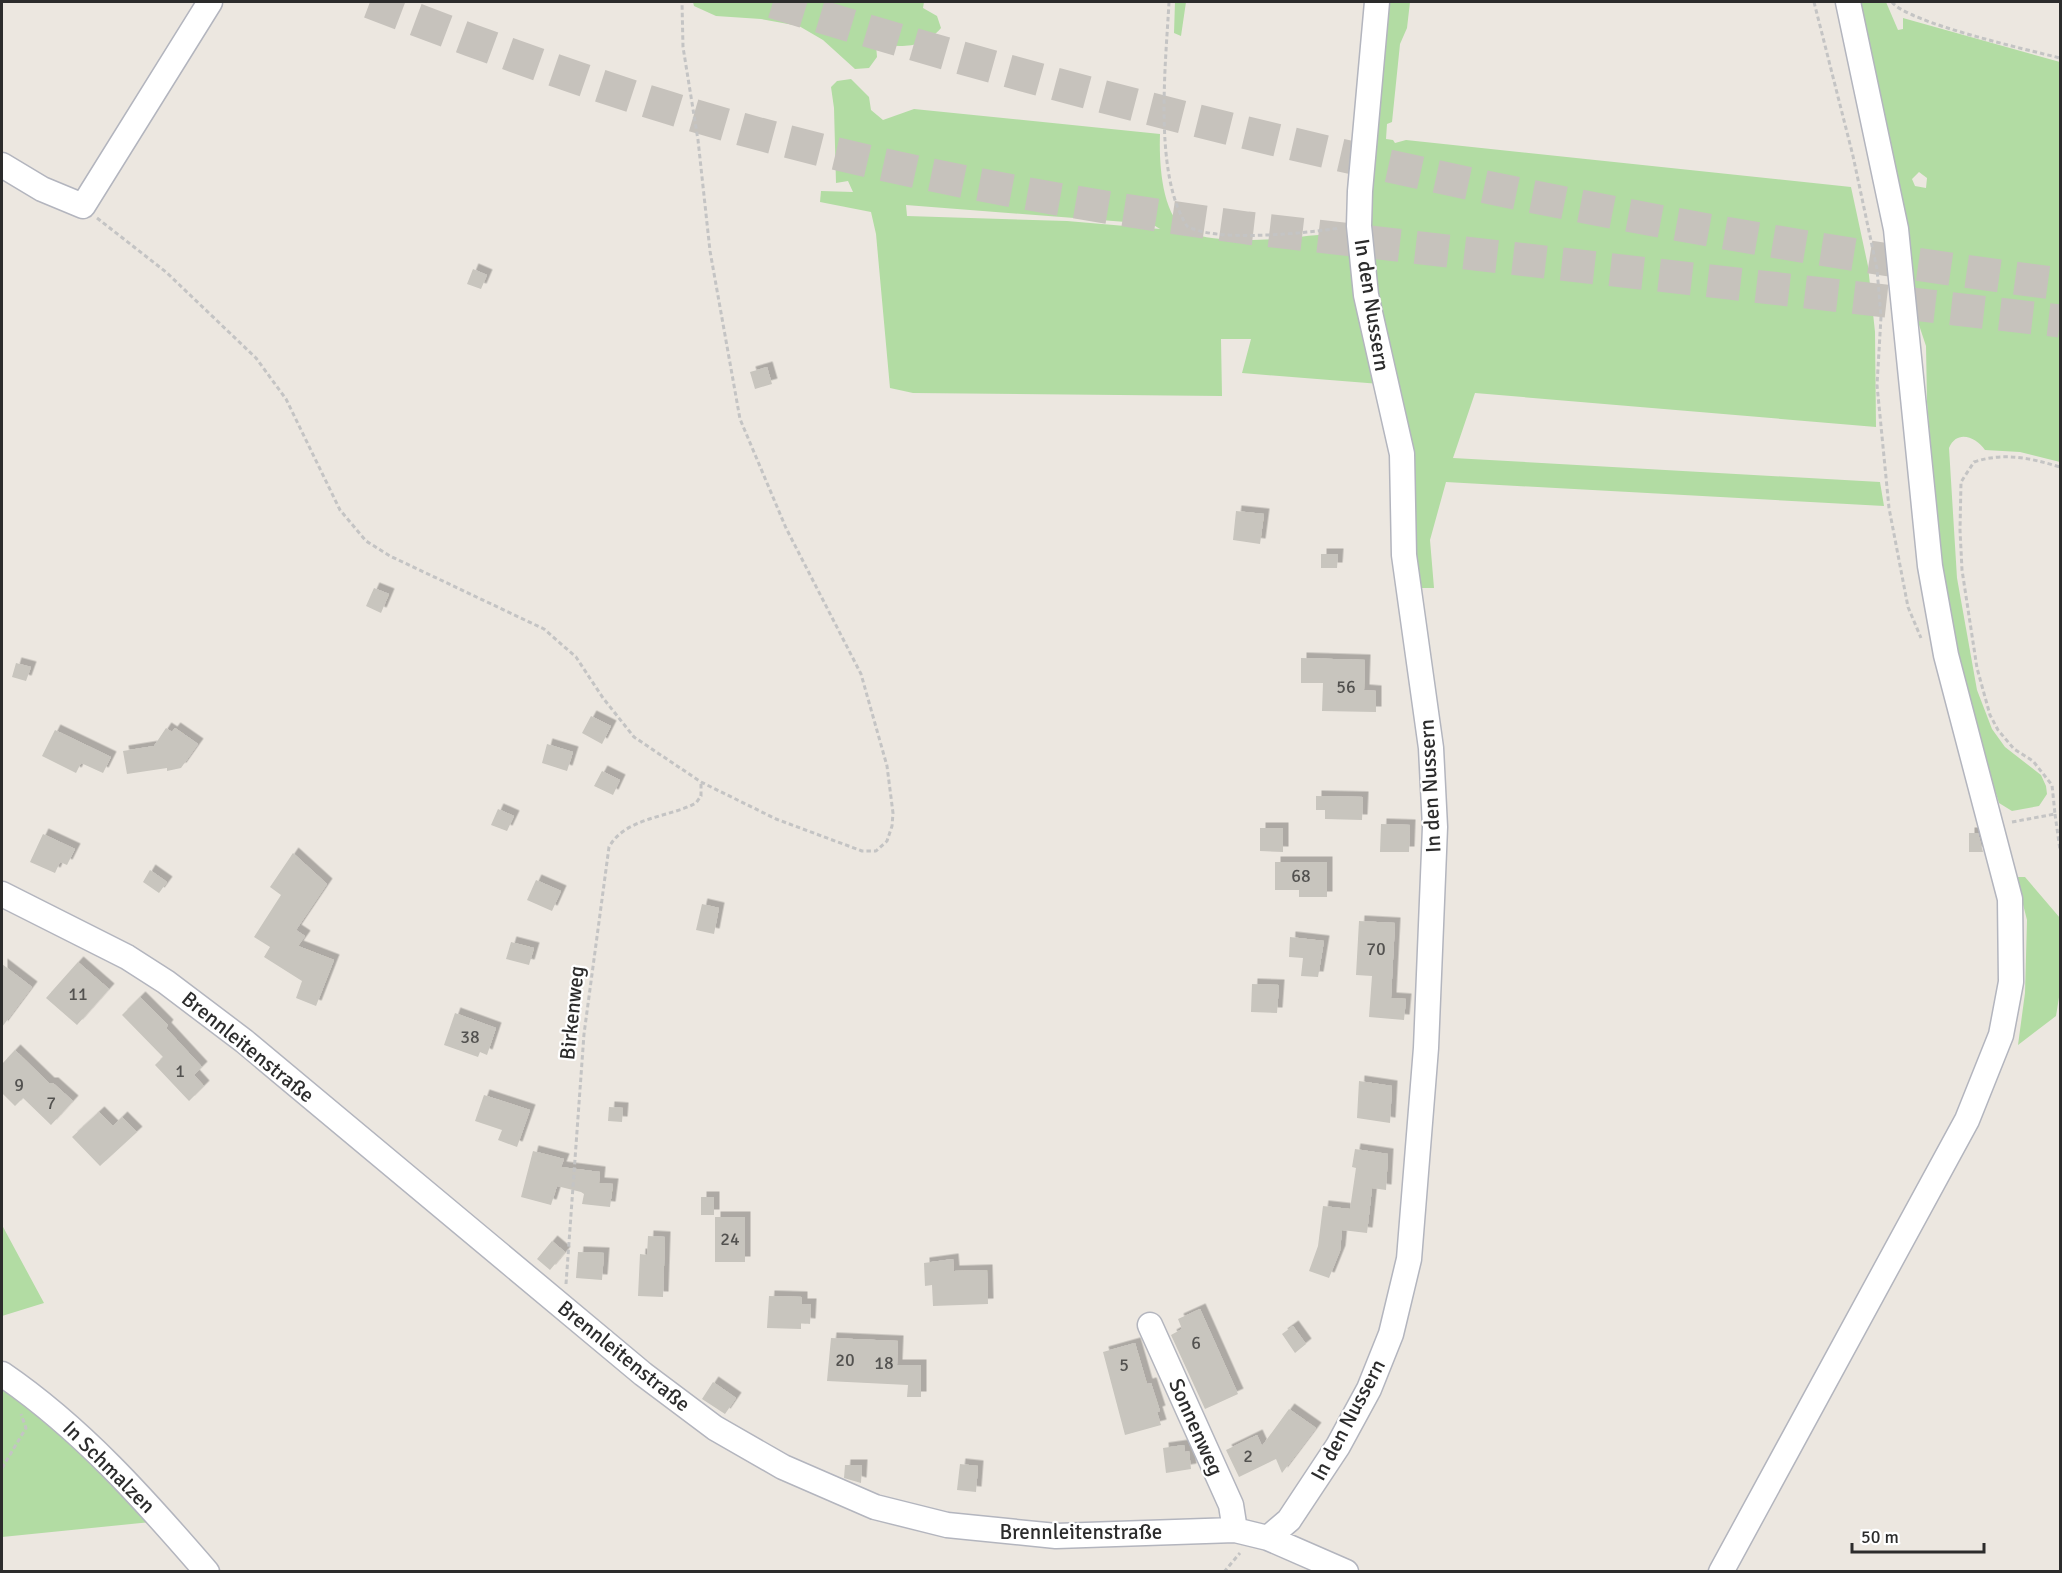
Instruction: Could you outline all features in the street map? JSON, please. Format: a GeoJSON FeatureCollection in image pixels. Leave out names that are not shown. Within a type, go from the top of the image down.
{"type":"FeatureCollection","features":[{"type":"Feature","properties":{"kind":"street"},"geometry":{"type":"LineString","coordinates":[[2,165],[42,189],[83,206],[210,2]]}},
{"type":"Feature","properties":{"kind":"street","name":"In den Nussern"},"geometry":{"type":"LineString","coordinates":[[1269,1538],[1289,1520],[1338,1446],[1369,1389],[1391,1334],[1410,1250],[1426,1048],[1435,827],[1431,748],[1404,555],[1402,454],[1366,295],[1359,226],[1359,191],[1377,2]]}},
{"type":"Feature","properties":{"kind":"street"},"geometry":{"type":"LineString","coordinates":[[1721,1572],[1967,1120],[2001,1035],[2011,982],[2010,899],[1946,655],[1930,566],[1896,228],[1848,2]]}},
{"type":"Feature","properties":{"kind":"street","name":"Brennleitenstraße"},"geometry":{"type":"LineString","coordinates":[[2,894],[127,957],[201,1007],[644,1374],[715,1428],[783,1467],[875,1508],[947,1525],[1037,1535],[1235,1530],[1269,1538],[1346,1572]]}},
{"type":"Feature","properties":{"kind":"street","name":"Sonnenweg"},"geometry":{"type":"LineString","coordinates":[[1150,1325],[1231,1505],[1235,1530]]}},
{"type":"Feature","properties":{"kind":"street","name":"In Schmalzen"},"geometry":{"type":"LineString","coordinates":[[2,1374],[29,1393],[80,1436],[147,1503],[207,1572]]}},
{"type":"Feature","properties":{"kind":"path"},"geometry":{"type":"LineString","coordinates":[[83,206],[180,285],[260,363],[286,399],[340,510],[361,536],[390,556],[549,632],[576,657],[603,698],[634,737],[701,782],[776,819],[862,851],[876,852],[882,848],[892,826],[893,813],[887,766],[861,674],[786,528],[740,419],[710,251],[699,148],[682,47],[682,2]]}},
{"type":"Feature","properties":{"kind":"path"},"geometry":{"type":"LineString","coordinates":[[1169,2],[1167,149],[1176,202],[1187,226],[1205,232],[1252,235],[1359,226]]}},
{"type":"Feature","properties":{"kind":"path"},"geometry":{"type":"LineString","coordinates":[[1815,2],[1853,156],[1877,269],[1881,317],[1877,385],[1889,508],[1908,607],[1927,653],[1946,655]]}},
{"type":"Feature","properties":{"kind":"path"},"geometry":{"type":"LineString","coordinates":[[1892,2],[1896,7],[1921,18],[2061,58]]}},
{"type":"Feature","properties":{"kind":"path"},"geometry":{"type":"LineString","coordinates":[[2061,466],[2009,455],[1992,456],[1974,462],[1961,482],[1960,530],[1965,592],[1977,668],[1990,715],[1998,730],[2014,748],[2045,774],[2052,785],[2061,850]]}},
{"type":"Feature","properties":{"kind":"path","name":"Birkenweg"},"geometry":{"type":"LineString","coordinates":[[560,1306],[565,1293],[588,1001],[609,847],[616,838],[642,821],[696,803],[701,796],[701,782]]}},
{"type":"Feature","properties":{"kind":"path"},"geometry":{"type":"LineString","coordinates":[[1992,825],[2055,814]]}},
{"type":"Feature","properties":{"kind":"path"},"geometry":{"type":"LineString","coordinates":[[2,1468],[26,1428],[16,1406]]}},
{"type":"Feature","properties":{"kind":"green space"},"geometry":{"type":"Polygon","coordinates":[[[693,2],[924,2],[923,8],[937,16],[941,28],[927,40],[912,45],[876,45],[877,57],[869,68],[855,69],[823,40],[799,26],[761,19],[716,16],[694,6],[693,2]]]}},
{"type":"Feature","properties":{"kind":"green space"},"geometry":{"type":"Polygon","coordinates":[[[1175,2],[1186,2],[1181,36],[1174,33],[1175,2]]]}},
{"type":"Feature","properties":{"kind":"green space"},"geometry":{"type":"Polygon","coordinates":[[[1383,2],[1410,2],[1407,28],[1400,44],[1392,122],[1387,124],[1386,139],[1393,140],[1395,143],[1406,140],[1851,187],[1868,266],[1875,332],[1876,427],[1475,393],[1453,458],[1880,482],[1884,506],[1446,482],[1430,540],[1434,588],[1417,588],[1368,260],[1383,2]]]}},
{"type":"Feature","properties":{"kind":"green space"},"geometry":{"type":"Polygon","coordinates":[[[1860,2],[1886,2],[1898,30],[1903,29],[1903,18],[2060,62],[2060,462],[2020,452],[1985,450],[1977,442],[1967,437],[1957,438],[1949,448],[1957,578],[1977,690],[1992,729],[2005,747],[2041,775],[2047,794],[2039,806],[2012,811],[1999,803],[1974,724],[1952,638],[1937,523],[1927,402],[1926,346],[1917,319],[1921,301],[1917,298],[1887,126],[1860,2]],[[1919,172],[1912,179],[1915,186],[1926,188],[1927,178],[1919,172]]]}},
{"type":"Feature","properties":{"kind":"green space"},"geometry":{"type":"Polygon","coordinates":[[[851,79],[869,97],[871,110],[883,120],[914,109],[1160,134],[1161,173],[1167,202],[1180,225],[1189,232],[1211,238],[1238,240],[1345,236],[1351,244],[1380,384],[1242,373],[1251,339],[1221,339],[1222,396],[913,393],[890,388],[876,234],[871,212],[820,202],[821,191],[853,192],[848,181],[836,183],[834,108],[831,87],[837,81],[851,79]],[[906,205],[907,216],[1067,221],[1160,229],[1152,224],[906,205]]]}},
{"type":"Feature","properties":{"kind":"green space"},"geometry":{"type":"Polygon","coordinates":[[[2016,877],[2025,877],[2060,918],[2060,991],[2056,1016],[2018,1045],[2025,993],[2027,920],[2016,877]]]}},
{"type":"Feature","properties":{"kind":"green space"},"geometry":{"type":"Polygon","coordinates":[[[2,1225],[44,1303],[2,1316],[2,1225]]]}},
{"type":"Feature","properties":{"kind":"green space"},"geometry":{"type":"Polygon","coordinates":[[[2,1370],[151,1522],[2,1537],[2,1370]]]}},
{"type":"Feature","properties":{"kind":"building"},"geometry":{"type":"Polygon","coordinates":[[[473,269],[487,275],[481,289],[467,284],[473,269]]]}},
{"type":"Feature","properties":{"kind":"building"},"geometry":{"type":"Polygon","coordinates":[[[767,367],[772,384],[755,389],[750,372],[767,367]]]}},
{"type":"Feature","properties":{"kind":"building"},"geometry":{"type":"Polygon","coordinates":[[[1236,511],[1264,514],[1260,544],[1233,540],[1236,511]]]}},
{"type":"Feature","properties":{"kind":"building"},"geometry":{"type":"Polygon","coordinates":[[[1321,554],[1338,554],[1337,568],[1321,568],[1321,554]]]}},
{"type":"Feature","properties":{"kind":"building"},"geometry":{"type":"Polygon","coordinates":[[[374,588],[389,594],[381,613],[366,606],[374,588]]]}},
{"type":"Feature","properties":{"kind":"building"},"geometry":{"type":"Polygon","coordinates":[[[1301,658],[1365,660],[1364,690],[1376,691],[1376,712],[1322,711],[1323,683],[1301,683],[1301,658]]]}},
{"type":"Feature","properties":{"kind":"building"},"geometry":{"type":"Polygon","coordinates":[[[16,663],[31,667],[26,681],[12,677],[16,663]]]}},
{"type":"Feature","properties":{"kind":"building"},"geometry":{"type":"Polygon","coordinates":[[[591,716],[611,726],[602,744],[582,733],[591,716]]]}},
{"type":"Feature","properties":{"kind":"building"},"geometry":{"type":"Polygon","coordinates":[[[166,728],[172,732],[175,728],[198,744],[181,768],[127,774],[123,751],[154,746],[166,728]]]}},
{"type":"Feature","properties":{"kind":"building"},"geometry":{"type":"Polygon","coordinates":[[[55,730],[111,757],[103,773],[81,763],[76,773],[42,756],[55,730]]]}},
{"type":"Feature","properties":{"kind":"building"},"geometry":{"type":"Polygon","coordinates":[[[547,744],[573,752],[567,771],[542,763],[547,744]]]}},
{"type":"Feature","properties":{"kind":"building"},"geometry":{"type":"Polygon","coordinates":[[[602,771],[620,780],[613,795],[594,786],[602,771]]]}},
{"type":"Feature","properties":{"kind":"building"},"geometry":{"type":"Polygon","coordinates":[[[1316,796],[1363,797],[1362,820],[1325,819],[1325,810],[1316,810],[1316,796]]]}},
{"type":"Feature","properties":{"kind":"building"},"geometry":{"type":"Polygon","coordinates":[[[498,809],[514,816],[507,831],[491,825],[498,809]]]}},
{"type":"Feature","properties":{"kind":"building"},"geometry":{"type":"Polygon","coordinates":[[[1381,824],[1410,825],[1409,852],[1380,852],[1381,824]]]}},
{"type":"Feature","properties":{"kind":"building"},"geometry":{"type":"Polygon","coordinates":[[[1260,828],[1283,828],[1283,852],[1260,851],[1260,828]]]}},
{"type":"Feature","properties":{"kind":"building"},"geometry":{"type":"Polygon","coordinates":[[[1969,833],[1978,833],[1983,852],[1969,852],[1969,833]]]}},
{"type":"Feature","properties":{"kind":"building"},"geometry":{"type":"Polygon","coordinates":[[[43,834],[75,849],[67,865],[60,862],[55,873],[30,862],[43,834]]]}},
{"type":"Feature","properties":{"kind":"building"},"geometry":{"type":"Polygon","coordinates":[[[293,853],[327,884],[296,930],[305,936],[298,946],[334,960],[316,1006],[296,998],[302,981],[264,957],[270,947],[254,937],[281,895],[270,887],[293,853]]]}},
{"type":"Feature","properties":{"kind":"building"},"geometry":{"type":"Polygon","coordinates":[[[1275,862],[1327,862],[1327,897],[1299,897],[1299,890],[1275,890],[1275,862]]]}},
{"type":"Feature","properties":{"kind":"building"},"geometry":{"type":"Polygon","coordinates":[[[150,870],[167,882],[159,893],[143,882],[150,870]]]}},
{"type":"Feature","properties":{"kind":"building"},"geometry":{"type":"Polygon","coordinates":[[[536,880],[561,891],[552,911],[527,900],[536,880]]]}},
{"type":"Feature","properties":{"kind":"building"},"geometry":{"type":"Polygon","coordinates":[[[702,904],[719,908],[714,934],[696,930],[702,904]]]}},
{"type":"Feature","properties":{"kind":"building"},"geometry":{"type":"Polygon","coordinates":[[[1359,921],[1395,923],[1391,998],[1406,999],[1404,1020],[1369,1017],[1372,976],[1356,975],[1359,921]]]}},
{"type":"Feature","properties":{"kind":"building"},"geometry":{"type":"Polygon","coordinates":[[[1290,937],[1324,941],[1318,977],[1301,976],[1303,958],[1289,957],[1290,937]]]}},
{"type":"Feature","properties":{"kind":"building"},"geometry":{"type":"Polygon","coordinates":[[[511,942],[534,948],[529,965],[506,959],[511,942]]]}},
{"type":"Feature","properties":{"kind":"building"},"geometry":{"type":"Polygon","coordinates":[[[78,962],[109,989],[77,1025],[46,998],[78,962]]]}},
{"type":"Feature","properties":{"kind":"building"},"geometry":{"type":"Polygon","coordinates":[[[2,964],[32,987],[2,1027],[2,964]]]}},
{"type":"Feature","properties":{"kind":"building"},"geometry":{"type":"Polygon","coordinates":[[[1252,984],[1279,985],[1277,1013],[1251,1012],[1252,984]]]}},
{"type":"Feature","properties":{"kind":"building"},"geometry":{"type":"Polygon","coordinates":[[[140,997],[168,1025],[166,1028],[202,1067],[194,1075],[204,1086],[189,1101],[155,1065],[163,1057],[122,1015],[140,997]]]}},
{"type":"Feature","properties":{"kind":"building"},"geometry":{"type":"Polygon","coordinates":[[[455,1013],[496,1028],[487,1055],[480,1052],[478,1057],[444,1045],[455,1013]]]}},
{"type":"Feature","properties":{"kind":"building"},"geometry":{"type":"Polygon","coordinates":[[[15,1050],[49,1083],[53,1083],[73,1101],[51,1125],[23,1098],[15,1106],[2,1093],[2,1064],[15,1050]]]}},
{"type":"Feature","properties":{"kind":"building"},"geometry":{"type":"Polygon","coordinates":[[[1359,1081],[1392,1086],[1390,1123],[1357,1118],[1359,1081]]]}},
{"type":"Feature","properties":{"kind":"building"},"geometry":{"type":"Polygon","coordinates":[[[484,1095],[530,1110],[517,1147],[498,1140],[502,1130],[475,1121],[484,1095]]]}},
{"type":"Feature","properties":{"kind":"building"},"geometry":{"type":"Polygon","coordinates":[[[609,1107],[623,1108],[622,1122],[608,1121],[609,1107]]]}},
{"type":"Feature","properties":{"kind":"building"},"geometry":{"type":"Polygon","coordinates":[[[99,1112],[113,1126],[122,1117],[137,1132],[100,1166],[72,1137],[99,1112]]]}},
{"type":"Feature","properties":{"kind":"building"},"geometry":{"type":"Polygon","coordinates":[[[1355,1149],[1388,1154],[1386,1190],[1372,1188],[1367,1233],[1342,1230],[1340,1251],[1329,1278],[1309,1271],[1318,1246],[1323,1206],[1350,1209],[1356,1168],[1352,1167],[1355,1149]]]}},
{"type":"Feature","properties":{"kind":"building"},"geometry":{"type":"Polygon","coordinates":[[[533,1151],[564,1159],[561,1167],[600,1172],[599,1183],[613,1184],[610,1207],[582,1204],[584,1194],[557,1186],[551,1205],[521,1197],[533,1151]]]}},
{"type":"Feature","properties":{"kind":"building"},"geometry":{"type":"Polygon","coordinates":[[[701,1197],[714,1197],[714,1215],[701,1215],[701,1197]]]}},
{"type":"Feature","properties":{"kind":"building"},"geometry":{"type":"Polygon","coordinates":[[[715,1217],[745,1217],[745,1262],[715,1262],[715,1217]]]}},
{"type":"Feature","properties":{"kind":"building"},"geometry":{"type":"Polygon","coordinates":[[[648,1236],[665,1237],[663,1297],[638,1296],[640,1254],[647,1255],[648,1236]]]}},
{"type":"Feature","properties":{"kind":"building"},"geometry":{"type":"Polygon","coordinates":[[[552,1241],[565,1252],[550,1270],[537,1259],[552,1241]]]}},
{"type":"Feature","properties":{"kind":"building"},"geometry":{"type":"Polygon","coordinates":[[[578,1252],[604,1253],[602,1280],[576,1278],[578,1252]]]}},
{"type":"Feature","properties":{"kind":"building"},"geometry":{"type":"Polygon","coordinates":[[[953,1259],[954,1271],[987,1270],[988,1304],[933,1306],[932,1285],[925,1286],[924,1263],[953,1259]]]}},
{"type":"Feature","properties":{"kind":"building"},"geometry":{"type":"Polygon","coordinates":[[[769,1296],[802,1297],[802,1304],[811,1304],[810,1324],[801,1323],[801,1329],[767,1328],[769,1296]]]}},
{"type":"Feature","properties":{"kind":"building"},"geometry":{"type":"Polygon","coordinates":[[[1200,1309],[1238,1394],[1205,1409],[1171,1335],[1182,1329],[1178,1319],[1200,1309]]]}},
{"type":"Feature","properties":{"kind":"building"},"geometry":{"type":"Polygon","coordinates":[[[1293,1326],[1306,1344],[1295,1353],[1282,1334],[1293,1326]]]}},
{"type":"Feature","properties":{"kind":"building"},"geometry":{"type":"Polygon","coordinates":[[[831,1338],[898,1341],[897,1365],[921,1365],[921,1397],[907,1397],[908,1385],[827,1381],[831,1338]]]}},
{"type":"Feature","properties":{"kind":"building"},"geometry":{"type":"Polygon","coordinates":[[[1135,1343],[1147,1384],[1151,1383],[1160,1411],[1157,1412],[1161,1425],[1125,1435],[1103,1352],[1135,1343]]]}},
{"type":"Feature","properties":{"kind":"building"},"geometry":{"type":"Polygon","coordinates":[[[713,1382],[736,1398],[725,1414],[702,1399],[713,1382]]]}},
{"type":"Feature","properties":{"kind":"building"},"geometry":{"type":"Polygon","coordinates":[[[1289,1409],[1316,1428],[1282,1473],[1276,1459],[1239,1477],[1226,1450],[1257,1435],[1262,1446],[1289,1409]]]}},
{"type":"Feature","properties":{"kind":"building"},"geometry":{"type":"Polygon","coordinates":[[[1184,1445],[1185,1452],[1189,1451],[1191,1469],[1166,1473],[1163,1448],[1184,1445]]]}},
{"type":"Feature","properties":{"kind":"building"},"geometry":{"type":"Polygon","coordinates":[[[960,1464],[978,1466],[976,1492],[957,1490],[960,1464]]]}},
{"type":"Feature","properties":{"kind":"building"},"geometry":{"type":"Polygon","coordinates":[[[845,1465],[862,1465],[861,1483],[844,1478],[845,1465]]]}},
{"type":"Feature","properties":{"kind":"tunnel"},"geometry":{"type":"LineString","coordinates":[[370,2],[554,70],[741,129],[866,161],[992,187],[1247,228],[2060,321]]}},
{"type":"Feature","properties":{"kind":"tunnel"},"geometry":{"type":"LineString","coordinates":[[773,2],[1090,93],[1250,134],[1410,171],[1734,235],[2060,284]]}}]}
